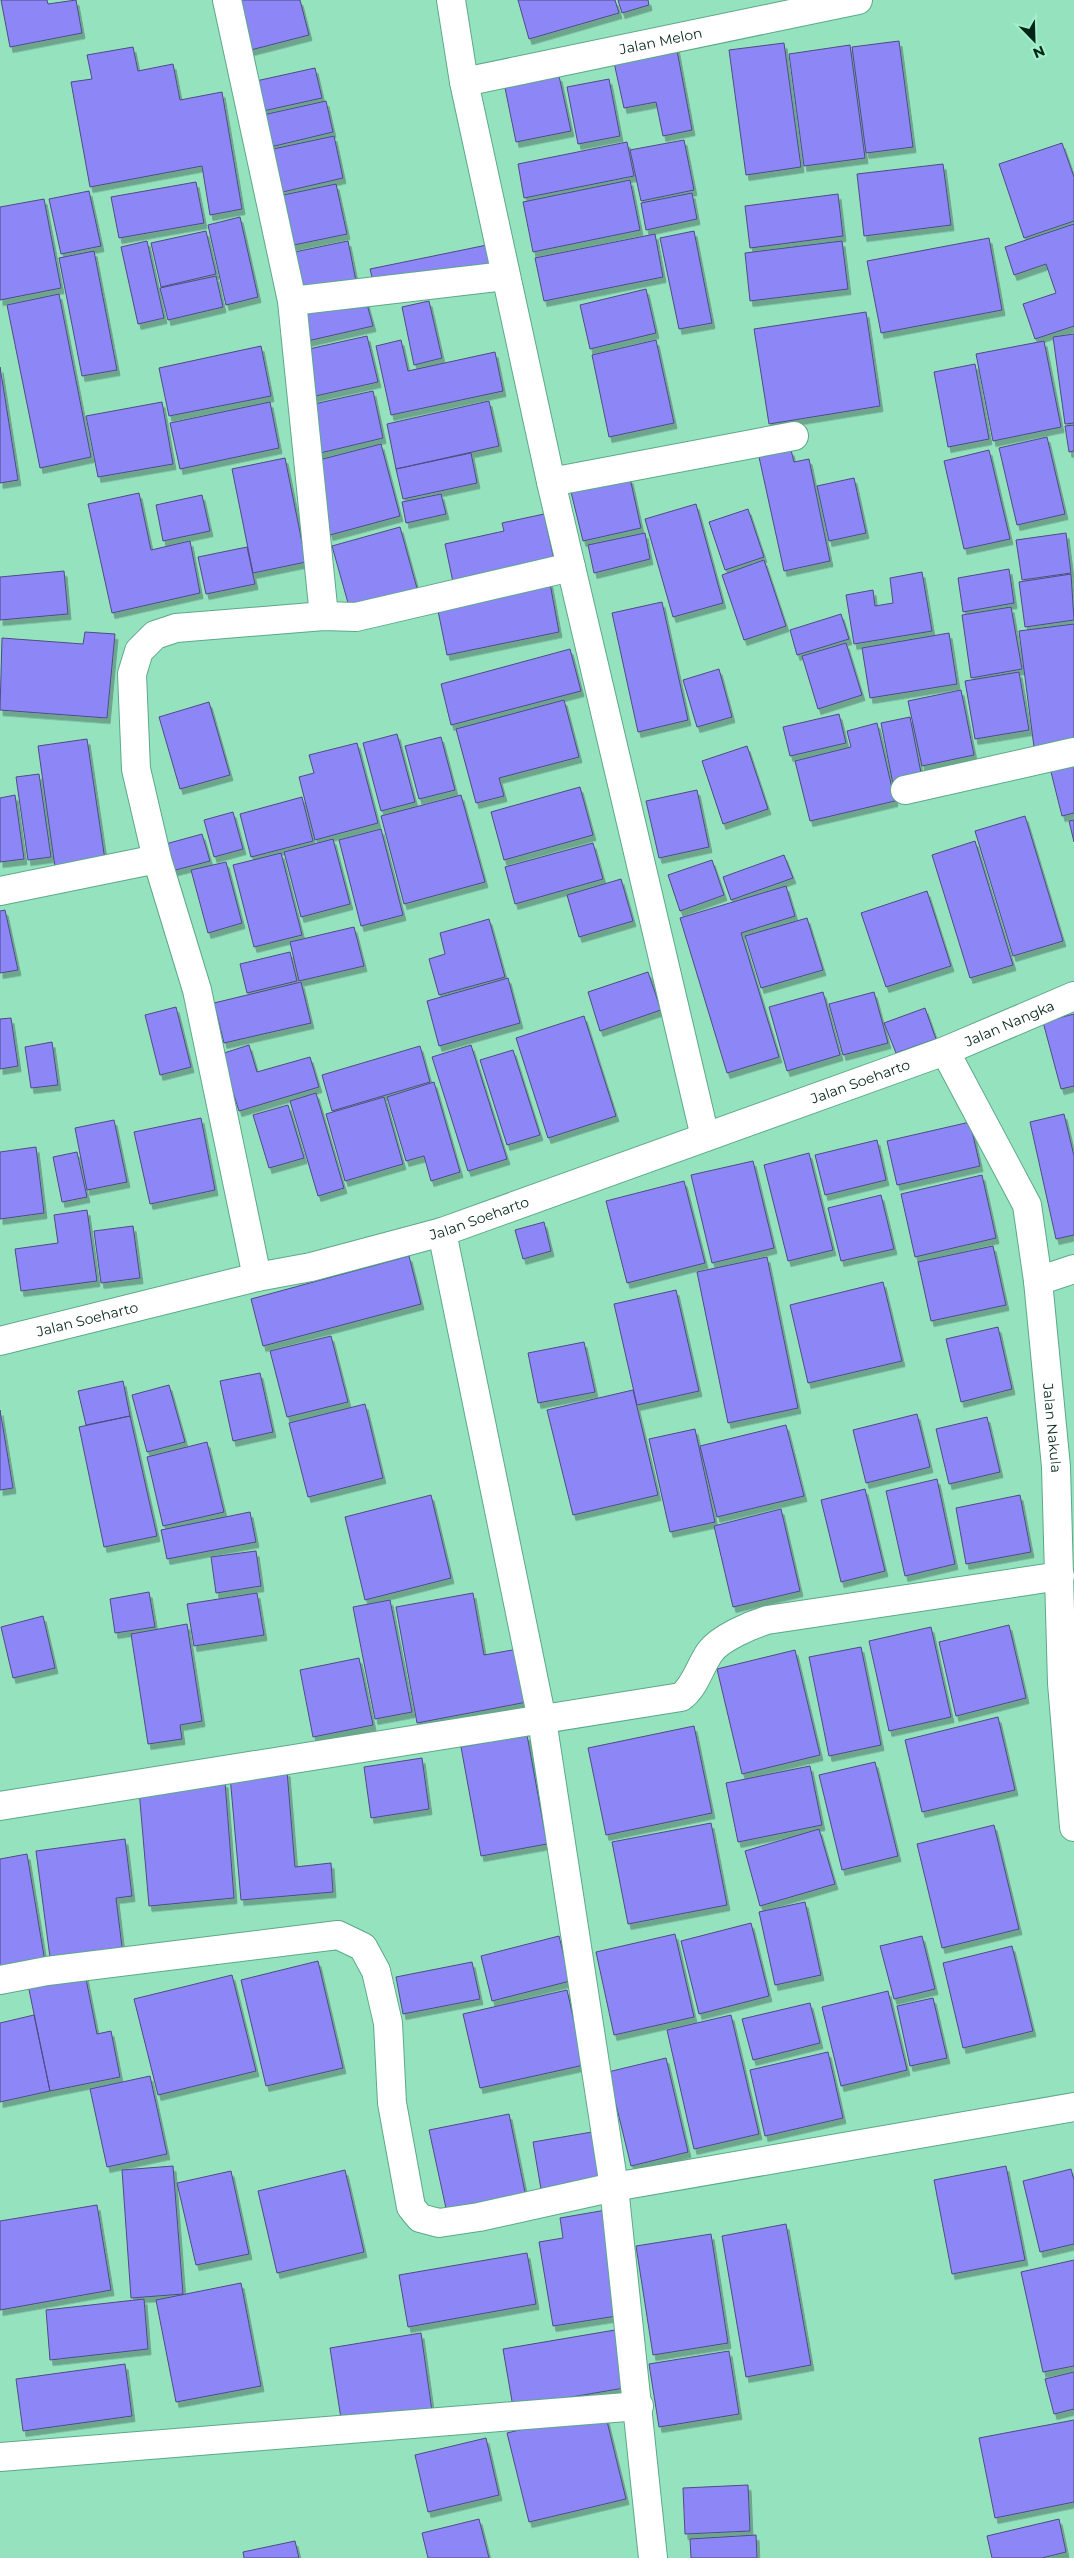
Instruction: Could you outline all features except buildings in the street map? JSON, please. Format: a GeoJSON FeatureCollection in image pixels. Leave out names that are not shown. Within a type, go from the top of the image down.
{"type":"FeatureCollection","features":[{"type":"Feature","properties":{"kind":"street"},"geometry":{"type":"LineString","coordinates":[[227,0],[292,301],[324,616]]}},
{"type":"Feature","properties":{"kind":"street"},"geometry":{"type":"LineString","coordinates":[[451,0],[464,82],[551,482],[705,1137]]}},
{"type":"Feature","properties":{"kind":"street","name":"Jalan Melon"},"geometry":{"type":"LineString","coordinates":[[464,82],[858,0]]}},
{"type":"Feature","properties":{"kind":"street"},"geometry":{"type":"LineString","coordinates":[[292,301],[505,276]]}},
{"type":"Feature","properties":{"kind":"street"},"geometry":{"type":"LineString","coordinates":[[551,482],[794,436]]}},
{"type":"Feature","properties":{"kind":"street"},"geometry":{"type":"LineString","coordinates":[[257,1277],[197,990],[157,859],[135,759],[132,674],[139,652],[155,636],[176,628],[324,616],[356,617],[571,567]]}},
{"type":"Feature","properties":{"kind":"street"},"geometry":{"type":"LineString","coordinates":[[905,790],[1074,752]]}},
{"type":"Feature","properties":{"kind":"street"},"geometry":{"type":"LineString","coordinates":[[0,891],[157,859]]}},
{"type":"Feature","properties":{"kind":"street","name":"Jalan Nangka"},"geometry":{"type":"LineString","coordinates":[[945,1051],[1074,996]]}},
{"type":"Feature","properties":{"kind":"street","name":"Jalan Soeharto"},"geometry":{"type":"LineString","coordinates":[[0,1341],[257,1277],[310,1267],[442,1232],[945,1051]]}},
{"type":"Feature","properties":{"kind":"street","name":"Jalan Nakula"},"geometry":{"type":"LineString","coordinates":[[945,1051],[1027,1205],[1065,1467],[1060,1576],[1062,1683],[1074,1827]]}},
{"type":"Feature","properties":{"kind":"street"},"geometry":{"type":"LineString","coordinates":[[442,1232],[542,1720],[614,2187],[639,2406],[653,2558]]}},
{"type":"Feature","properties":{"kind":"street"},"geometry":{"type":"LineString","coordinates":[[1038,1281],[1074,1269]]}},
{"type":"Feature","properties":{"kind":"street"},"geometry":{"type":"LineString","coordinates":[[0,1806],[681,1697],[690,1688],[711,1650],[751,1625],[767,1620],[1060,1576]]}},
{"type":"Feature","properties":{"kind":"street"},"geometry":{"type":"LineString","coordinates":[[0,1980],[56,1970],[338,1935],[362,1947],[376,1970],[388,2022],[393,2113],[411,2207],[420,2218],[439,2223],[479,2217],[614,2187],[1074,2107]]}},
{"type":"Feature","properties":{"kind":"street"},"geometry":{"type":"LineString","coordinates":[[0,2457],[639,2406]]}}]}
